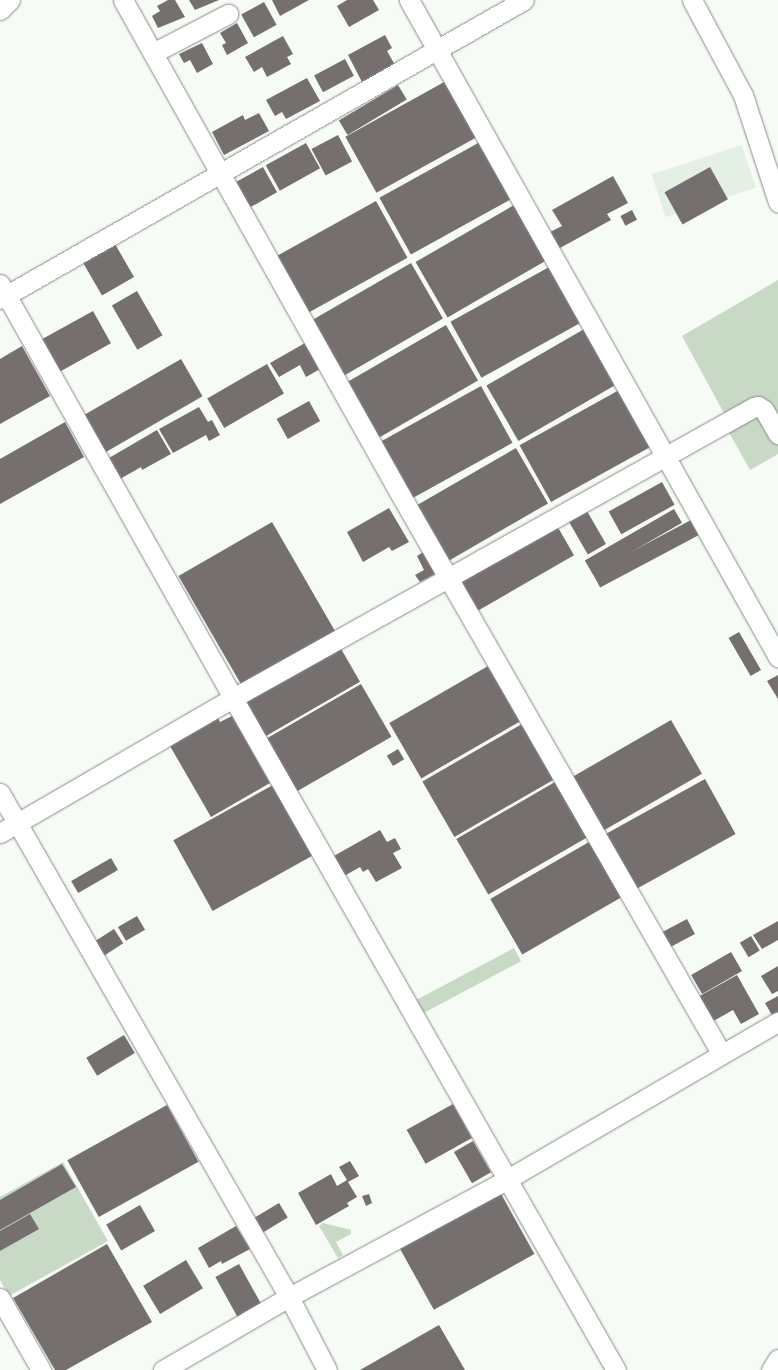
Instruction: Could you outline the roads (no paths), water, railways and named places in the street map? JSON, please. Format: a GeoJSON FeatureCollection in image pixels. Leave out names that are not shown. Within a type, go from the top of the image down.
{"type":"FeatureCollection","features":[{"type":"Feature","properties":{"kind":"street"},"geometry":{"type":"LineString","coordinates":[[0,10],[10,0]]}},
{"type":"Feature","properties":{"kind":"street"},"geometry":{"type":"LineString","coordinates":[[123,0],[448,577],[721,1053]]}},
{"type":"Feature","properties":{"kind":"street"},"geometry":{"type":"LineString","coordinates":[[408,0],[778,656]]}},
{"type":"Feature","properties":{"kind":"street"},"geometry":{"type":"LineString","coordinates":[[524,0],[221,174],[2,293],[616,1370]]}},
{"type":"Feature","properties":{"kind":"street"},"geometry":{"type":"LineString","coordinates":[[692,0],[743,96],[778,202]]}},
{"type":"Feature","properties":{"kind":"street"},"geometry":{"type":"LineString","coordinates":[[153,53],[228,14]]}},
{"type":"Feature","properties":{"kind":"street"},"geometry":{"type":"LineString","coordinates":[[0,833],[233,698],[758,406],[764,410],[778,434]]}},
{"type":"Feature","properties":{"kind":"street"},"geometry":{"type":"LineString","coordinates":[[0,794],[289,1297],[327,1370]]}},
{"type":"Feature","properties":{"kind":"street"},"geometry":{"type":"LineString","coordinates":[[163,1370],[289,1297],[506,1180],[721,1053],[778,1022]]}},
{"type":"Feature","properties":{"kind":"street"},"geometry":{"type":"LineString","coordinates":[[0,1298],[41,1370]]}},
{"type":"Feature","properties":{"kind":"street"},"geometry":{"type":"LineString","coordinates":[[771,1370],[778,1360]]}}]}
